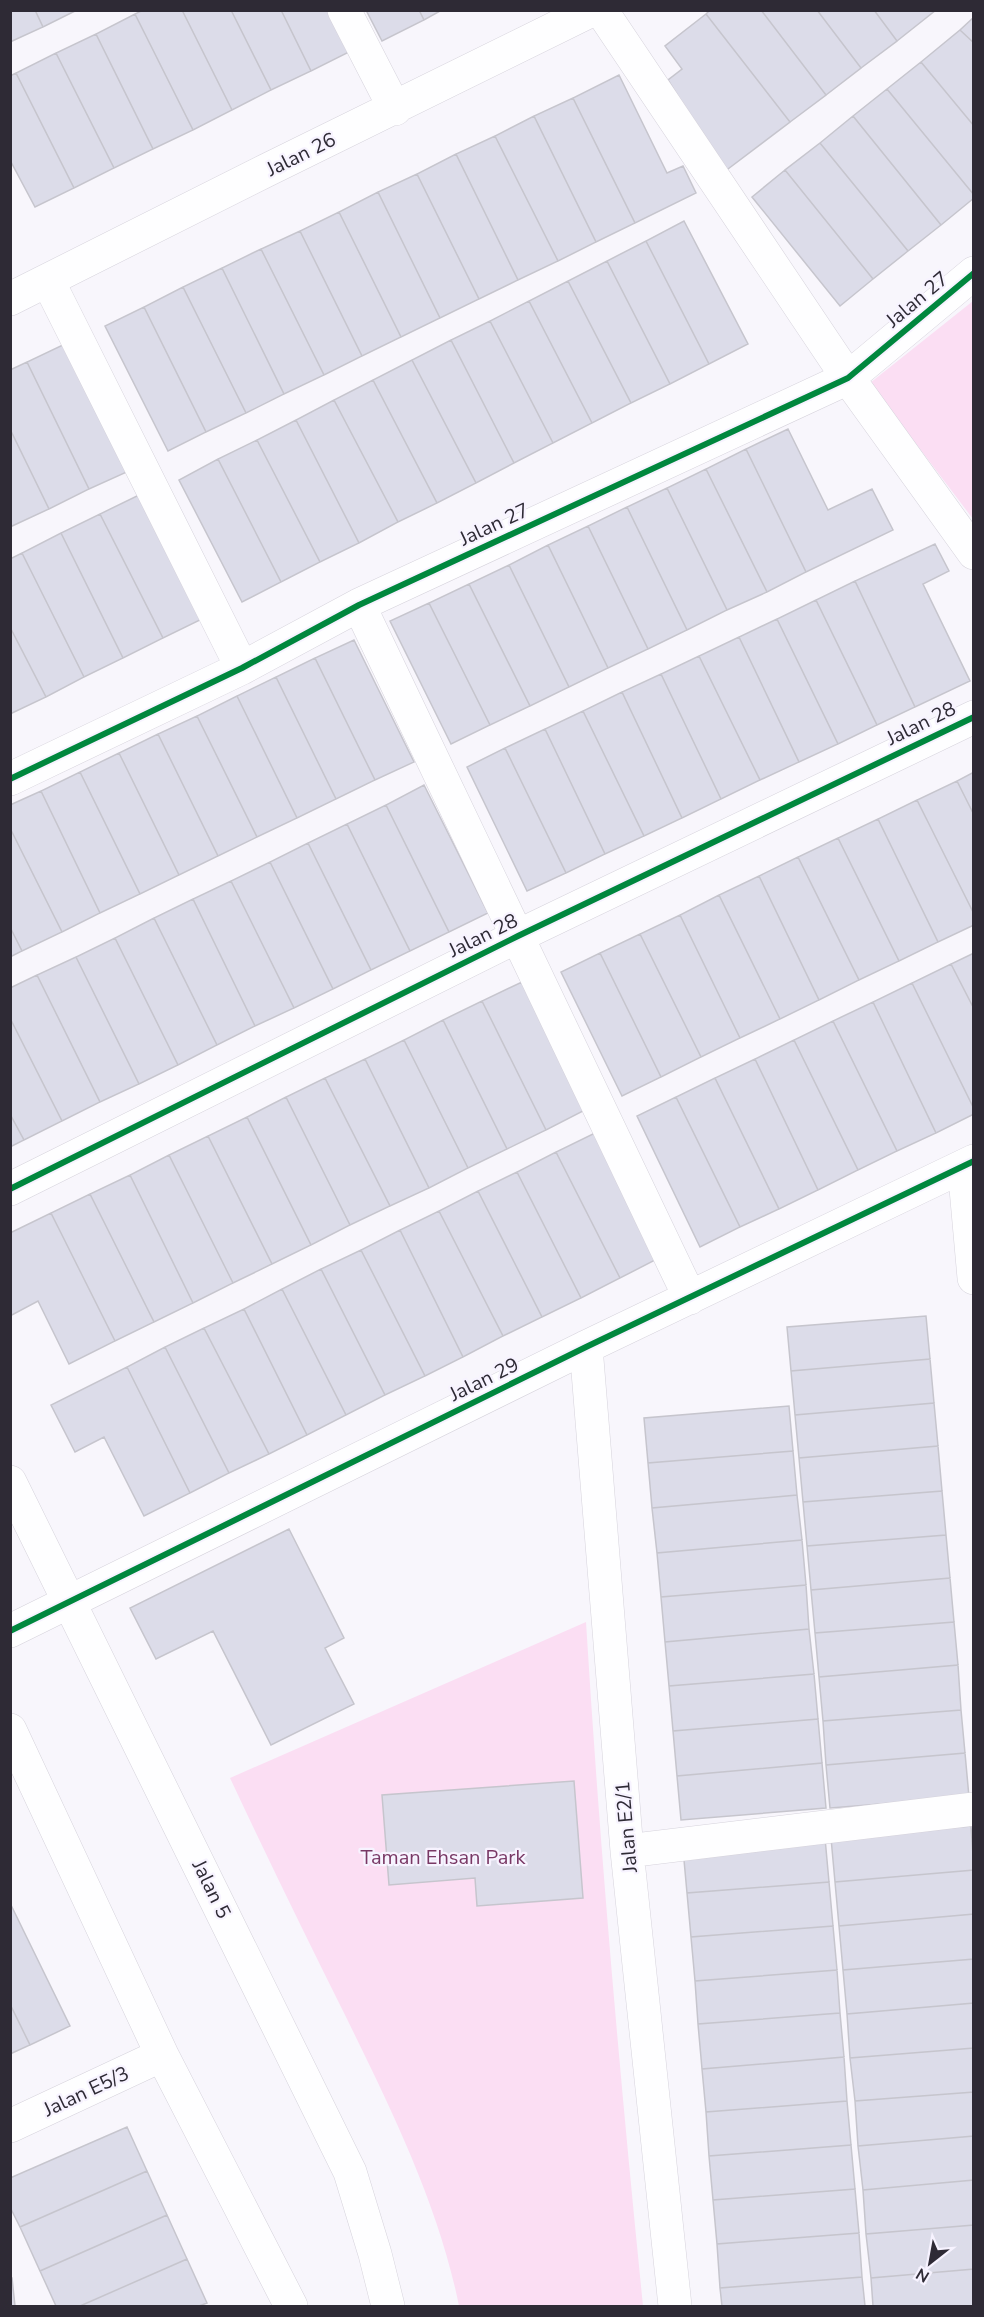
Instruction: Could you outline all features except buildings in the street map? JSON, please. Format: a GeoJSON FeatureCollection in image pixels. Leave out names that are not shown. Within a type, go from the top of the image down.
{"type":"FeatureCollection","features":[{"type":"Feature","properties":{"kind":"street"},"geometry":{"type":"LineString","coordinates":[[344,10],[395,109]]}},
{"type":"Feature","properties":{"kind":"street","name":"Jalan 26"},"geometry":{"type":"LineString","coordinates":[[10,299],[592,10]]}},
{"type":"Feature","properties":{"kind":"street"},"geometry":{"type":"LineString","coordinates":[[601,10],[848,378],[974,553]]}},
{"type":"Feature","properties":{"kind":"street","name":"Jalan 27"},"geometry":{"type":"LineString","coordinates":[[10,779],[242,668],[359,605],[848,378],[974,273]]}},
{"type":"Feature","properties":{"kind":"street"},"geometry":{"type":"LineString","coordinates":[[48,281],[242,668]]}},
{"type":"Feature","properties":{"kind":"street"},"geometry":{"type":"LineString","coordinates":[[359,605],[690,1298]]}},
{"type":"Feature","properties":{"kind":"street","name":"Jalan 28"},"geometry":{"type":"LineString","coordinates":[[10,1189],[518,936],[974,717]]}},
{"type":"Feature","properties":{"kind":"street"},"geometry":{"type":"LineString","coordinates":[[969,1164],[974,1278]]}},
{"type":"Feature","properties":{"kind":"street","name":"Jalan 29"},"geometry":{"type":"LineString","coordinates":[[10,1631],[586,1347],[969,1164]]}},
{"type":"Feature","properties":{"kind":"street","name":"Jalan E2/1"},"geometry":{"type":"LineString","coordinates":[[586,1347],[627,1851],[675,2307]]}},
{"type":"Feature","properties":{"kind":"street","name":"Jalan 5"},"geometry":{"type":"LineString","coordinates":[[10,1482],[350,2172],[375,2254],[388,2307]]}},
{"type":"Feature","properties":{"kind":"street"},"geometry":{"type":"LineString","coordinates":[[10,1730],[162,2055],[291,2307]]}},
{"type":"Feature","properties":{"kind":"street"},"geometry":{"type":"LineString","coordinates":[[627,1851],[974,1809]]}},
{"type":"Feature","properties":{"kind":"street","name":"Jalan E5/3"},"geometry":{"type":"LineString","coordinates":[[10,2126],[162,2055]]}},
{"type":"Feature","properties":{"kind":"green space"},"geometry":{"type":"Polygon","coordinates":[[[973,301],[973,519],[870,383],[973,301]]]}},
{"type":"Feature","properties":{"kind":"green space","name":"Taman Ehsan Park"},"geometry":{"type":"Polygon","coordinates":[[[586,1622],[611,1964],[643,2306],[459,2306],[427,2196],[397,2124],[230,1778],[586,1622]]]}},
{"type":"Feature","properties":{"kind":"cycle path"},"geometry":{"type":"LineString","coordinates":[[10,779],[242,668],[359,605],[848,378],[974,273]]}},
{"type":"Feature","properties":{"kind":"cycle path"},"geometry":{"type":"LineString","coordinates":[[10,1189],[518,936],[974,717]]}},
{"type":"Feature","properties":{"kind":"cycle path"},"geometry":{"type":"LineString","coordinates":[[10,1631],[586,1347],[974,1161]]}}]}
